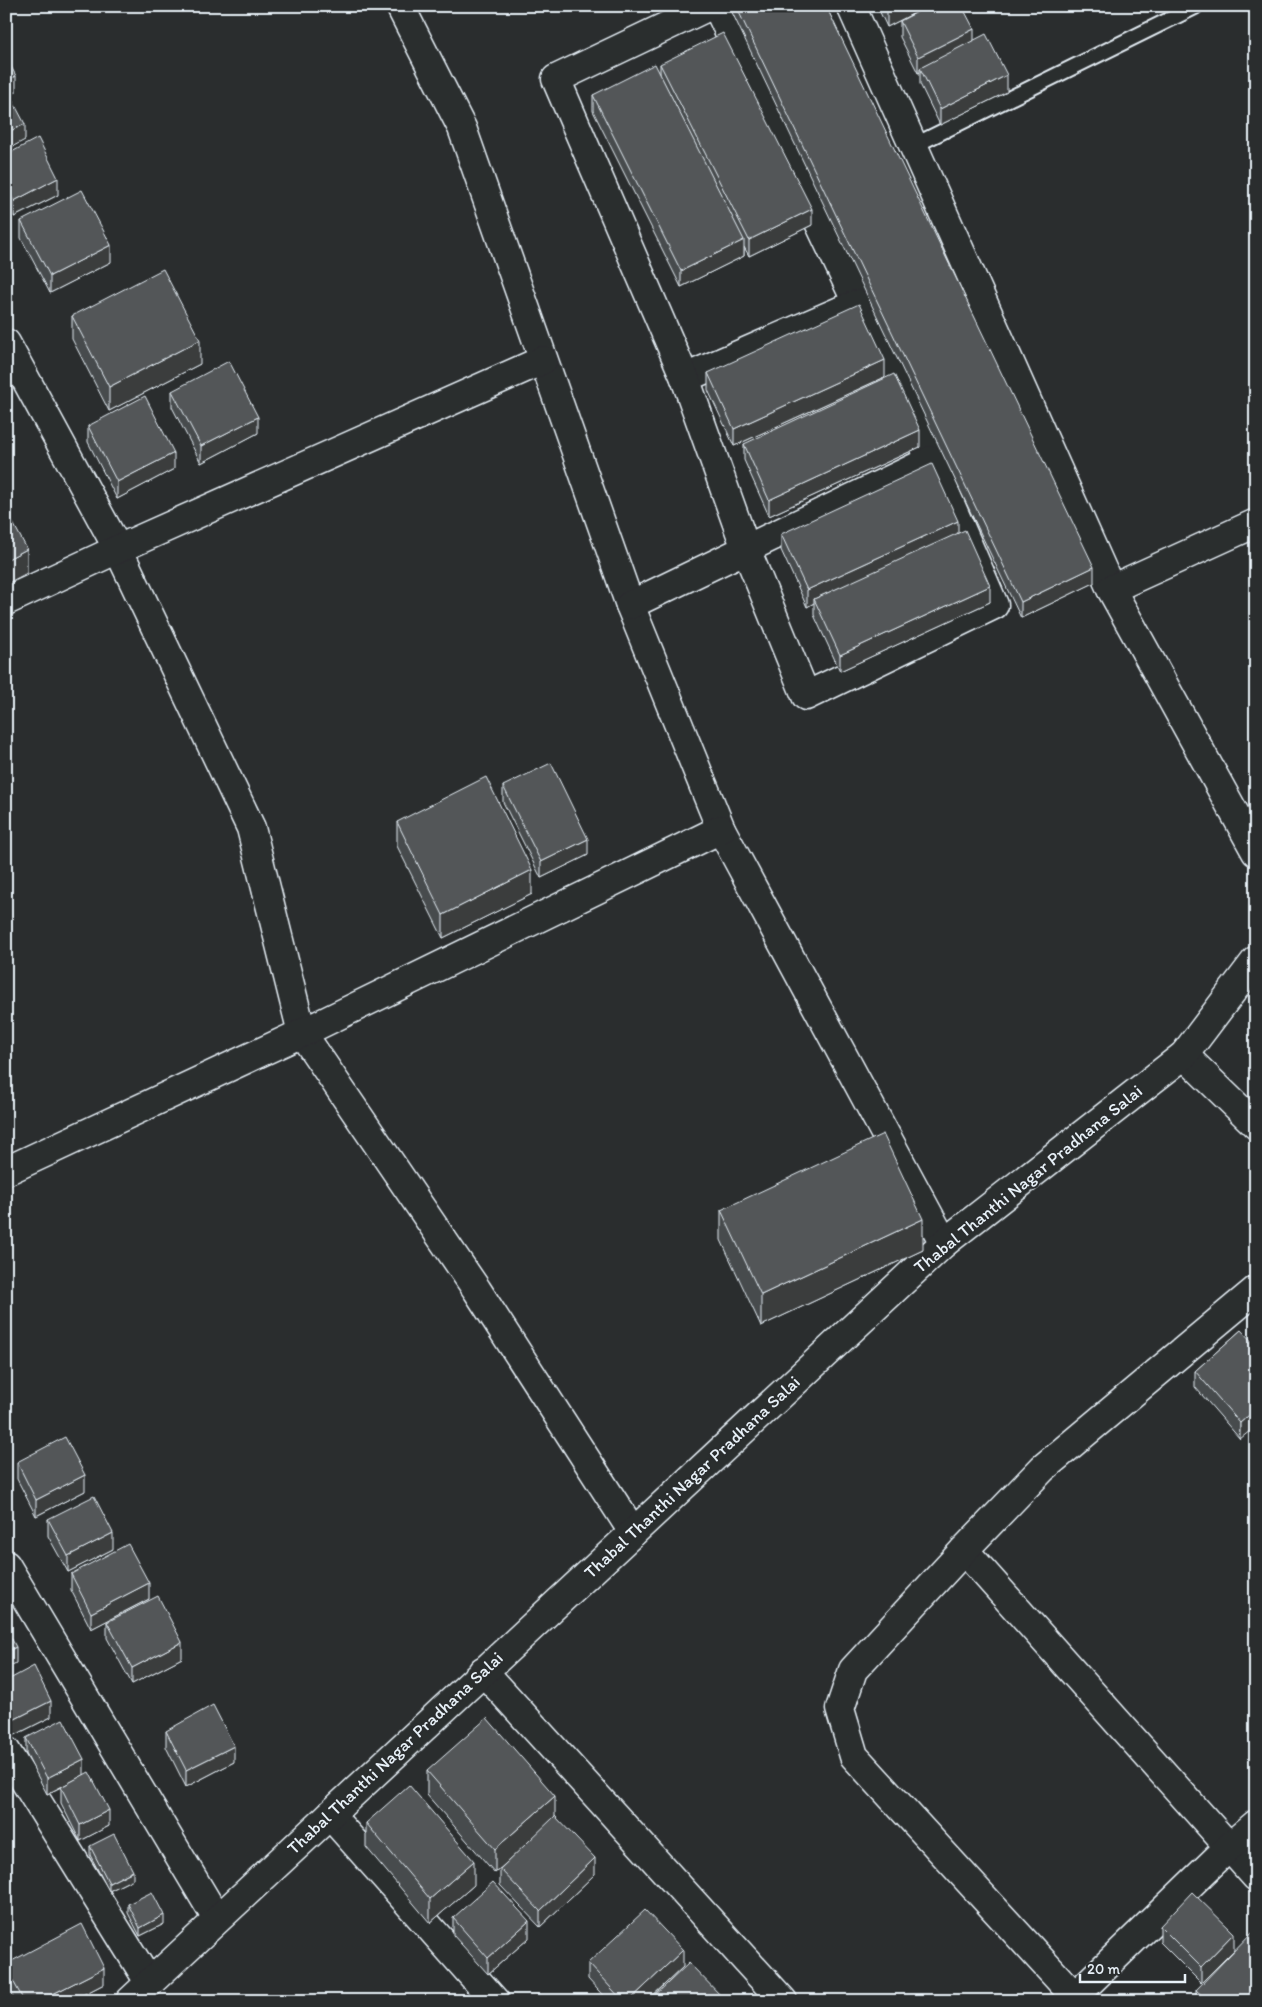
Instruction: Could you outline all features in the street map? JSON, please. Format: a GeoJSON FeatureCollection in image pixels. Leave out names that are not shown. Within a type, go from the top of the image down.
{"type":"FeatureCollection","features":[{"type":"Feature","properties":{"kind":"street"},"geometry":{"type":"LineString","coordinates":[[400,6],[462,128],[630,605],[721,829],[944,1242]]}},
{"type":"Feature","properties":{"kind":"street"},"geometry":{"type":"LineString","coordinates":[[709,6],[556,79],[685,378],[746,550],[806,696],[994,605],[931,460],[856,304],[718,6]]}},
{"type":"Feature","properties":{"kind":"street"},"geometry":{"type":"LineString","coordinates":[[851,6],[1111,589],[1256,852]]}},
{"type":"Feature","properties":{"kind":"street"},"geometry":{"type":"LineString","coordinates":[[685,378],[856,304]]}},
{"type":"Feature","properties":{"kind":"street"},"geometry":{"type":"LineString","coordinates":[[6,343],[118,549],[251,828],[302,1033],[477,1290],[632,1532]]}},
{"type":"Feature","properties":{"kind":"street"},"geometry":{"type":"LineString","coordinates":[[6,601],[118,549],[543,360]]}},
{"type":"Feature","properties":{"kind":"street"},"geometry":{"type":"LineString","coordinates":[[630,605],[931,460]]}},
{"type":"Feature","properties":{"kind":"street"},"geometry":{"type":"LineString","coordinates":[[1111,589],[1256,523]]}},
{"type":"Feature","properties":{"kind":"street"},"geometry":{"type":"LineString","coordinates":[[6,1171],[302,1033],[721,829]]}},
{"type":"Feature","properties":{"kind":"street","name":"Thabal Thanthi Nagar Pradhana Salai"},"geometry":{"type":"LineString","coordinates":[[143,1993],[217,1919],[944,1242],[1184,1055],[1256,960]]}},
{"type":"Feature","properties":{"kind":"street"},"geometry":{"type":"LineString","coordinates":[[1184,1055],[1256,1125]]}},
{"type":"Feature","properties":{"kind":"street"},"geometry":{"type":"LineString","coordinates":[[1256,1290],[1043,1468],[853,1670],[840,1709],[854,1756],[1077,1998],[1229,1847],[1256,1824]]}},
{"type":"Feature","properties":{"kind":"street"},"geometry":{"type":"LineString","coordinates":[[964,1550],[1256,1877]]}},
{"type":"Feature","properties":{"kind":"street"},"geometry":{"type":"LineString","coordinates":[[6,1565],[217,1919]]}},
{"type":"Feature","properties":{"kind":"street"},"geometry":{"type":"LineString","coordinates":[[483,1672],[783,2001]]}},
{"type":"Feature","properties":{"kind":"street"},"geometry":{"type":"LineString","coordinates":[[6,1751],[143,1993]]}},
{"type":"Feature","properties":{"kind":"street"},"geometry":{"type":"LineString","coordinates":[[330,1814],[495,2001]]}},
{"type":"Feature","properties":{"kind":"lane"},"geometry":{"type":"LineString","coordinates":[[913,146],[1195,7]]}},
{"type":"Feature","properties":{"kind":"building"},"geometry":{"type":"Polygon","coordinates":[[[736,6],[826,6],[1094,567],[1021,602],[736,6]]]}},
{"type":"Feature","properties":{"kind":"building"},"geometry":{"type":"Polygon","coordinates":[[[929,6],[962,6],[974,29],[918,57],[900,21],[929,6]]]}},
{"type":"Feature","properties":{"kind":"building"},"geometry":{"type":"Polygon","coordinates":[[[723,33],[812,209],[749,240],[660,64],[723,33]]]}},
{"type":"Feature","properties":{"kind":"building"},"geometry":{"type":"Polygon","coordinates":[[[986,34],[1007,75],[940,109],[920,68],[986,34]]]}},
{"type":"Feature","properties":{"kind":"building"},"geometry":{"type":"Polygon","coordinates":[[[6,57],[16,76],[6,81],[6,57]]]}},
{"type":"Feature","properties":{"kind":"building"},"geometry":{"type":"Polygon","coordinates":[[[655,64],[744,240],[681,271],[593,95],[655,64]]]}},
{"type":"Feature","properties":{"kind":"building"},"geometry":{"type":"Polygon","coordinates":[[[6,91],[25,124],[6,133],[6,91]]]}},
{"type":"Feature","properties":{"kind":"building"},"geometry":{"type":"Polygon","coordinates":[[[38,138],[58,178],[14,201],[6,185],[6,155],[38,138]]]}},
{"type":"Feature","properties":{"kind":"building"},"geometry":{"type":"Polygon","coordinates":[[[82,190],[111,245],[50,276],[21,221],[82,190]]]}},
{"type":"Feature","properties":{"kind":"building"},"geometry":{"type":"Polygon","coordinates":[[[163,269],[200,340],[109,387],[72,316],[163,269]]]}},
{"type":"Feature","properties":{"kind":"building"},"geometry":{"type":"Polygon","coordinates":[[[859,304],[885,360],[734,429],[708,373],[859,304]]]}},
{"type":"Feature","properties":{"kind":"building"},"geometry":{"type":"Polygon","coordinates":[[[229,361],[258,417],[201,446],[172,391],[229,361]]]}},
{"type":"Feature","properties":{"kind":"building"},"geometry":{"type":"Polygon","coordinates":[[[894,374],[920,430],[769,500],[744,444],[894,374]]]}},
{"type":"Feature","properties":{"kind":"building"},"geometry":{"type":"Polygon","coordinates":[[[145,396],[174,453],[117,482],[88,426],[145,396]]]}},
{"type":"Feature","properties":{"kind":"building"},"geometry":{"type":"Polygon","coordinates":[[[932,464],[958,521],[807,590],[781,534],[932,464]]]}},
{"type":"Feature","properties":{"kind":"building"},"geometry":{"type":"Polygon","coordinates":[[[6,510],[27,549],[6,560],[6,510]]]}},
{"type":"Feature","properties":{"kind":"building"},"geometry":{"type":"Polygon","coordinates":[[[965,530],[990,586],[840,655],[814,599],[965,530]]]}},
{"type":"Feature","properties":{"kind":"building"},"geometry":{"type":"Polygon","coordinates":[[[551,763],[588,839],[541,862],[503,786],[551,763]]]}},
{"type":"Feature","properties":{"kind":"building"},"geometry":{"type":"Polygon","coordinates":[[[486,777],[532,870],[443,915],[397,822],[486,777]]]}},
{"type":"Feature","properties":{"kind":"building"},"geometry":{"type":"Polygon","coordinates":[[[883,1134],[923,1219],[761,1295],[721,1210],[883,1134]]]}},
{"type":"Feature","properties":{"kind":"building"},"geometry":{"type":"Polygon","coordinates":[[[1241,1330],[1256,1346],[1256,1409],[1240,1423],[1195,1371],[1241,1330]]]}},
{"type":"Feature","properties":{"kind":"building"},"geometry":{"type":"Polygon","coordinates":[[[65,1437],[85,1475],[36,1500],[17,1462],[65,1437]]]}},
{"type":"Feature","properties":{"kind":"building"},"geometry":{"type":"Polygon","coordinates":[[[94,1496],[113,1533],[68,1556],[48,1519],[94,1496]]]}},
{"type":"Feature","properties":{"kind":"building"},"geometry":{"type":"Polygon","coordinates":[[[128,1544],[149,1583],[91,1613],[71,1574],[128,1544]]]}},
{"type":"Feature","properties":{"kind":"building"},"geometry":{"type":"Polygon","coordinates":[[[158,1596],[182,1642],[132,1668],[107,1622],[158,1596]]]}},
{"type":"Feature","properties":{"kind":"building"},"geometry":{"type":"Polygon","coordinates":[[[6,1628],[16,1647],[6,1652],[6,1628]]]}},
{"type":"Feature","properties":{"kind":"building"},"geometry":{"type":"Polygon","coordinates":[[[34,1666],[51,1701],[11,1721],[6,1711],[6,1681],[34,1666]]]}},
{"type":"Feature","properties":{"kind":"building"},"geometry":{"type":"Polygon","coordinates":[[[213,1705],[234,1746],[186,1770],[166,1731],[213,1705]]]}},
{"type":"Feature","properties":{"kind":"building"},"geometry":{"type":"Polygon","coordinates":[[[487,1718],[555,1796],[495,1849],[427,1771],[487,1718]]]}},
{"type":"Feature","properties":{"kind":"building"},"geometry":{"type":"Polygon","coordinates":[[[63,1719],[84,1759],[47,1778],[26,1738],[63,1719]]]}},
{"type":"Feature","properties":{"kind":"building"},"geometry":{"type":"Polygon","coordinates":[[[89,1772],[109,1810],[80,1825],[61,1787],[89,1772]]]}},
{"type":"Feature","properties":{"kind":"building"},"geometry":{"type":"Polygon","coordinates":[[[409,1785],[474,1861],[430,1899],[366,1823],[409,1785]]]}},
{"type":"Feature","properties":{"kind":"building"},"geometry":{"type":"Polygon","coordinates":[[[555,1816],[595,1858],[540,1911],[500,1869],[555,1816]]]}},
{"type":"Feature","properties":{"kind":"building"},"geometry":{"type":"Polygon","coordinates":[[[114,1834],[133,1871],[109,1883],[90,1846],[114,1834]]]}},
{"type":"Feature","properties":{"kind":"building"},"geometry":{"type":"Polygon","coordinates":[[[493,1882],[529,1921],[488,1958],[453,1918],[493,1882]]]}},
{"type":"Feature","properties":{"kind":"building"},"geometry":{"type":"Polygon","coordinates":[[[152,1892],[164,1915],[140,1928],[128,1904],[152,1892]]]}},
{"type":"Feature","properties":{"kind":"building"},"geometry":{"type":"Polygon","coordinates":[[[1192,1892],[1234,1933],[1201,1967],[1160,1926],[1192,1892]]]}},
{"type":"Feature","properties":{"kind":"building"},"geometry":{"type":"Polygon","coordinates":[[[645,1910],[683,1950],[629,2001],[623,2001],[588,1963],[645,1910]]]}},
{"type":"Feature","properties":{"kind":"building"},"geometry":{"type":"Polygon","coordinates":[[[82,1924],[104,1968],[39,2001],[24,2001],[6,1968],[6,1964],[82,1924]]]}},
{"type":"Feature","properties":{"kind":"building"},"geometry":{"type":"Polygon","coordinates":[[[1255,1929],[1256,1997],[1252,2001],[1208,2001],[1196,1990],[1255,1929]]]}},
{"type":"Feature","properties":{"kind":"building"},"geometry":{"type":"Polygon","coordinates":[[[689,1963],[725,2000],[649,2001],[689,1963]]]}}]}
